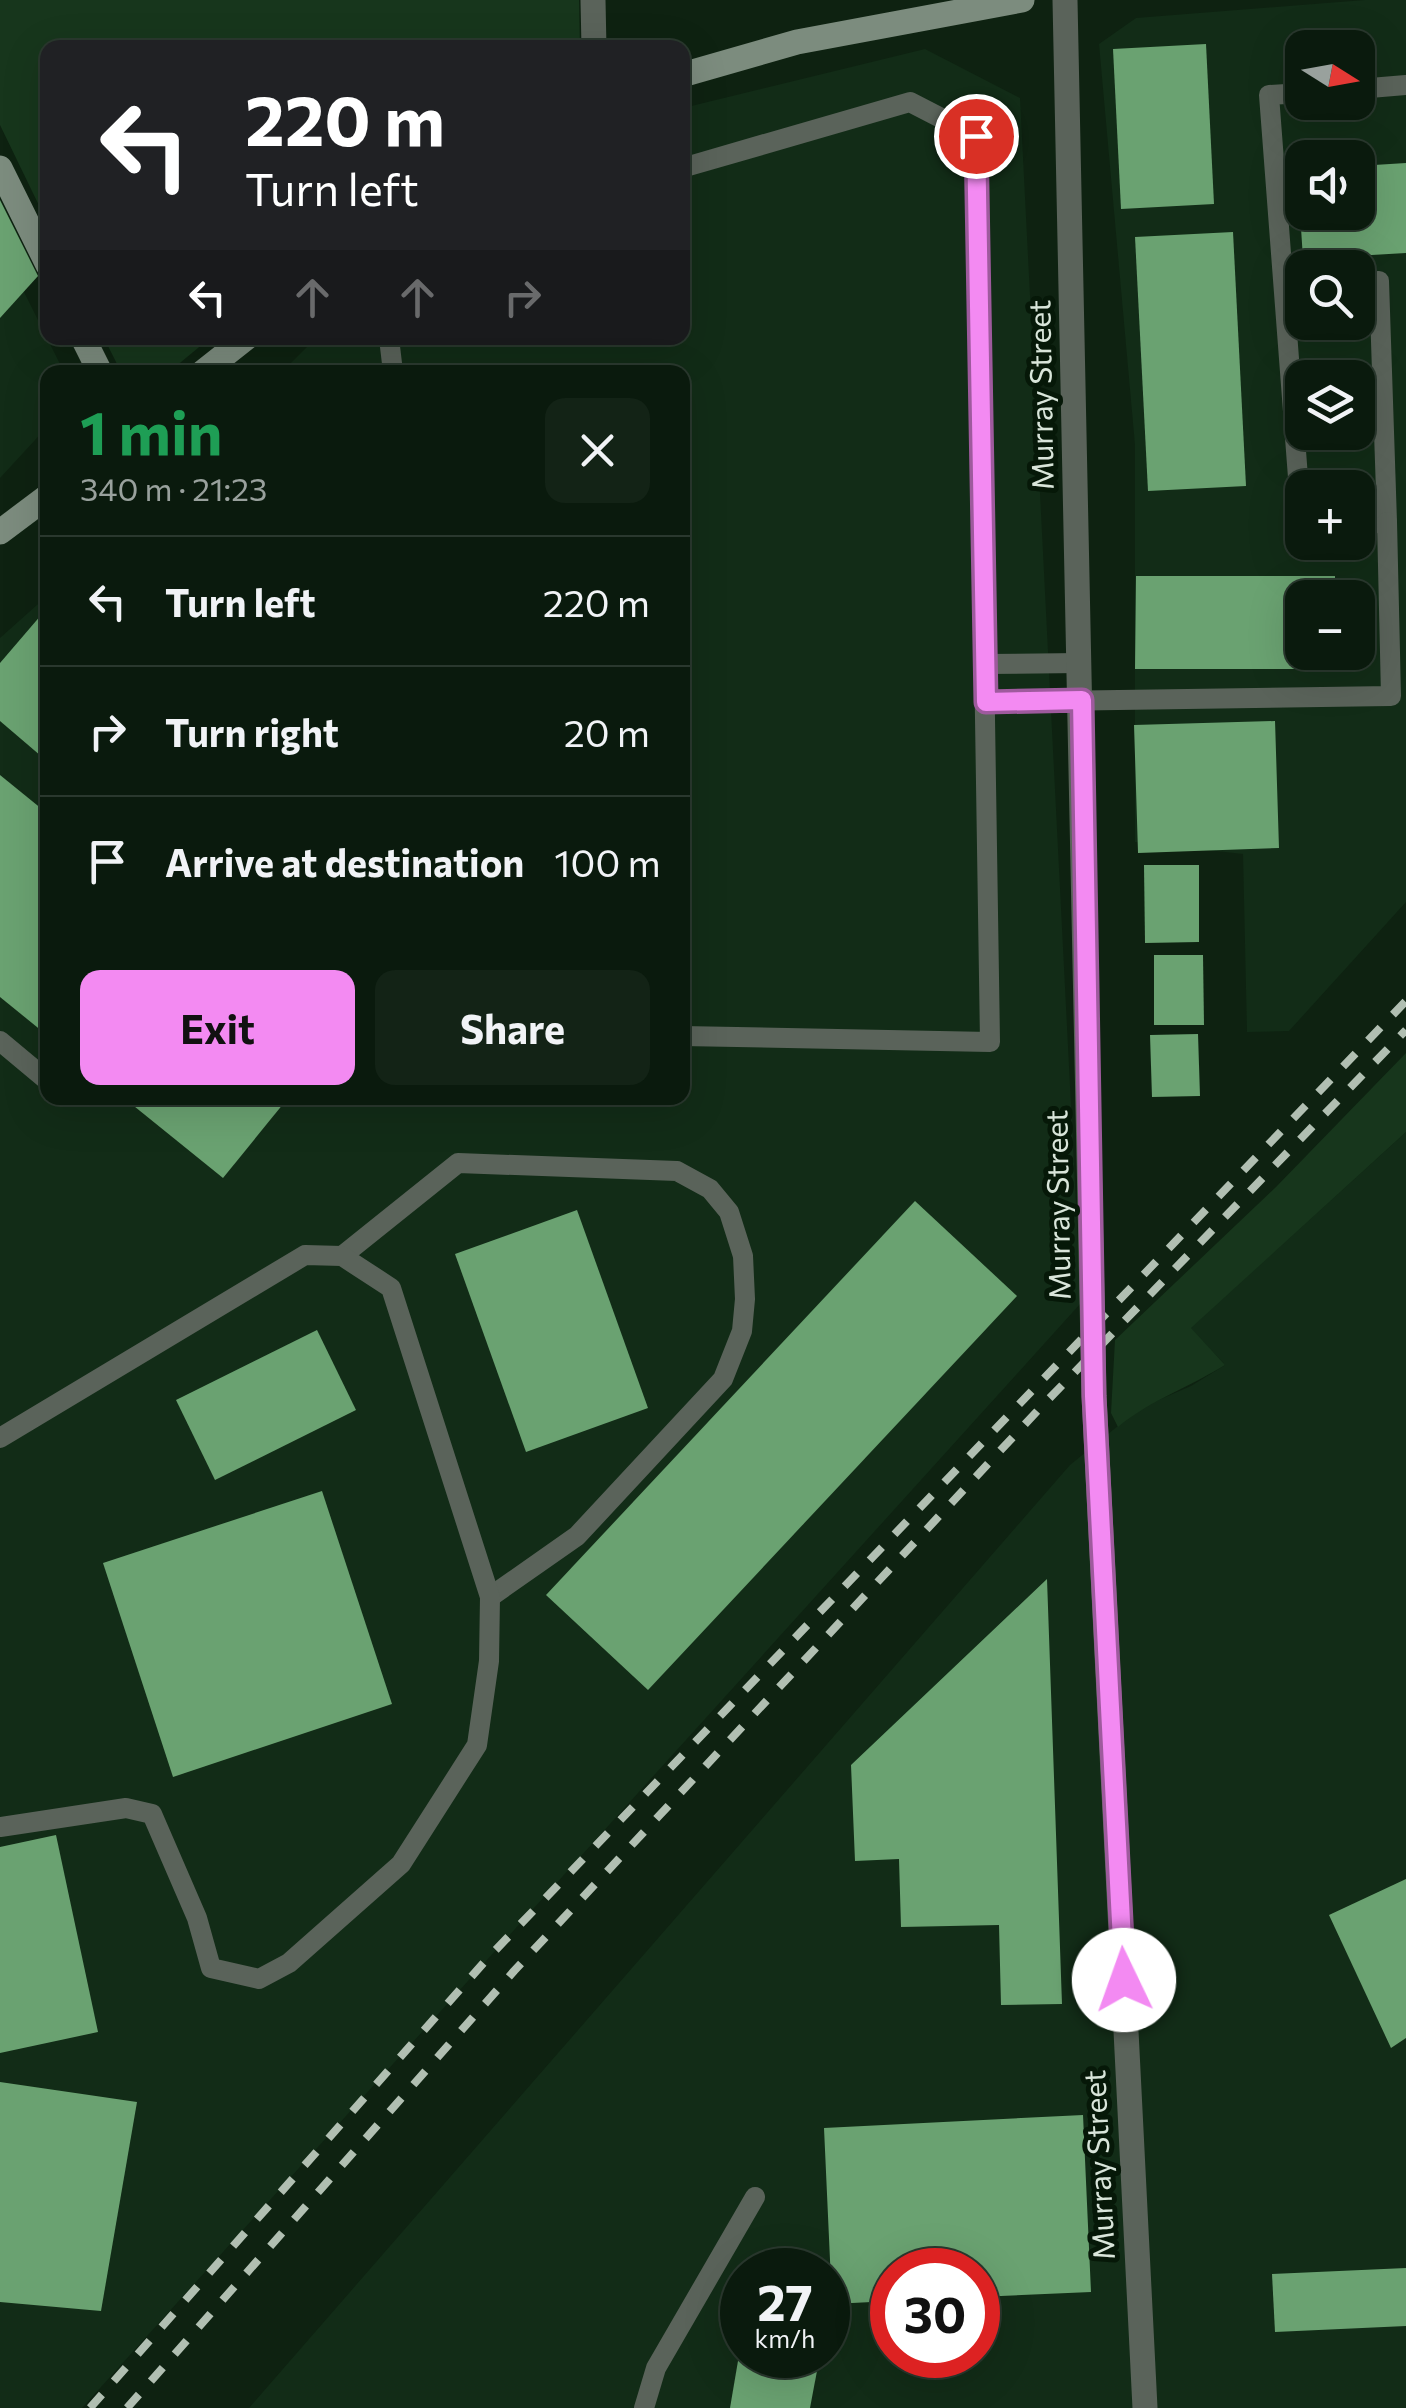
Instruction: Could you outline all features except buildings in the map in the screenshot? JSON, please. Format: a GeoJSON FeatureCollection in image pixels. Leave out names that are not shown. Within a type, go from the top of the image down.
{"type":"FeatureCollection","features":[{"type":"Feature","properties":{"kind":"street"},"geometry":{"type":"LineString","coordinates":[[593,0],[594,40]]}},
{"type":"Feature","properties":{"kind":"street"},"geometry":{"type":"LineString","coordinates":[[690,73],[796,42],[1022,0]]}},
{"type":"Feature","properties":{"kind":"street","name":"Murray Street"},"geometry":{"type":"LineString","coordinates":[[1065,0],[1094,1396],[1145,2408]]}},
{"type":"Feature","properties":{"kind":"street"},"geometry":{"type":"LineString","coordinates":[[0,168],[40,249]]}},
{"type":"Feature","properties":{"kind":"street"},"geometry":{"type":"LineString","coordinates":[[212,365],[237,345]]}},
{"type":"Feature","properties":{"kind":"street"},"geometry":{"type":"LineString","coordinates":[[0,532],[40,502]]}},
{"type":"Feature","properties":{"kind":"lane"},"geometry":{"type":"LineString","coordinates":[[1375,87],[1406,85]]}},
{"type":"Feature","properties":{"kind":"lane"},"geometry":{"type":"LineString","coordinates":[[1285,94],[1269,95],[1289,250]]}},
{"type":"Feature","properties":{"kind":"lane"},"geometry":{"type":"LineString","coordinates":[[690,166],[910,102],[976,136],[990,1042],[690,1036]]}},
{"type":"Feature","properties":{"kind":"lane"},"geometry":{"type":"LineString","coordinates":[[986,702],[1391,696],[1388,522],[1375,282]]}},
{"type":"Feature","properties":{"kind":"lane"},"geometry":{"type":"LineString","coordinates":[[1295,340],[1300,470]]}},
{"type":"Feature","properties":{"kind":"lane"},"geometry":{"type":"LineString","coordinates":[[1375,523],[1388,522]]}},
{"type":"Feature","properties":{"kind":"lane"},"geometry":{"type":"LineString","coordinates":[[985,664],[1080,663]]}},
{"type":"Feature","properties":{"kind":"lane"},"geometry":{"type":"LineString","coordinates":[[0,1041],[40,1074]]}},
{"type":"Feature","properties":{"kind":"lane"},"geometry":{"type":"LineString","coordinates":[[342,1256],[458,1163],[677,1172],[710,1190],[729,1212],[743,1256],[745,1299],[742,1331],[723,1379],[577,1536],[490,1597]]}},
{"type":"Feature","properties":{"kind":"lane"},"geometry":{"type":"LineString","coordinates":[[0,1438],[304,1256],[342,1256],[391,1288],[490,1597],[488,1660],[477,1745],[401,1864],[289,1963],[259,1979],[210,1968],[197,1918],[152,1814],[126,1808],[0,1827]]}},
{"type":"Feature","properties":{"kind":"lane"},"geometry":{"type":"LineString","coordinates":[[644,2408],[656,2368],[756,2197]]}},
{"type":"Feature","properties":{"kind":"shaded area"},"geometry":{"type":"Polygon","coordinates":[[[0,0],[579,0],[580,40],[40,40],[40,208],[0,125],[0,0]]]}},
{"type":"Feature","properties":{"kind":"shaded area"},"geometry":{"type":"Polygon","coordinates":[[[1406,0],[1406,902],[1289,1031],[1247,1032],[1243,854],[1135,842],[1135,445],[1099,44],[1136,18],[1406,0]]]}},
{"type":"Feature","properties":{"kind":"shaded area"},"geometry":{"type":"Polygon","coordinates":[[[925,49],[1020,98],[1081,1303],[82,2408],[0,2408],[0,638],[40,602],[40,1105],[690,1105],[690,365],[289,365],[309,345],[690,345],[690,106],[925,49]]]}},
{"type":"Feature","properties":{"kind":"shaded area"},"geometry":{"type":"Polygon","coordinates":[[[0,244],[40,324],[40,345],[50,345],[60,365],[40,365],[40,435],[0,478],[0,244]]]}},
{"type":"Feature","properties":{"kind":"shaded area"},"geometry":{"type":"Polygon","coordinates":[[[108,345],[202,345],[177,365],[118,365],[108,345]]]}},
{"type":"Feature","properties":{"kind":"shaded area"},"geometry":{"type":"Polygon","coordinates":[[[1406,1053],[1406,1132],[1191,1328],[1225,1365],[1143,1409],[1118,1427],[1111,1413],[1115,1340],[1276,1187],[1406,1053]]]}},
{"type":"Feature","properties":{"kind":"shaded area"},"geometry":{"type":"Polygon","coordinates":[[[1406,1132],[1406,2408],[249,2408],[1070,1465],[1140,1408],[1191,1386],[1225,1365],[1190,1328],[1406,1132]]]}},
{"type":"Feature","properties":{"kind":"railway"},"geometry":{"type":"LineString","coordinates":[[90,2408],[487,1959],[1406,1001]]}},
{"type":"Feature","properties":{"kind":"railway"},"geometry":{"type":"LineString","coordinates":[[127,2408],[514,1971],[1042,1406],[1406,1030]]}},
{"type":"Feature","properties":{"kind":"route"},"geometry":{"type":"LineString","coordinates":[[976,136],[986,702],[1082,700],[1094,1396],[1124,1980]]}}]}
